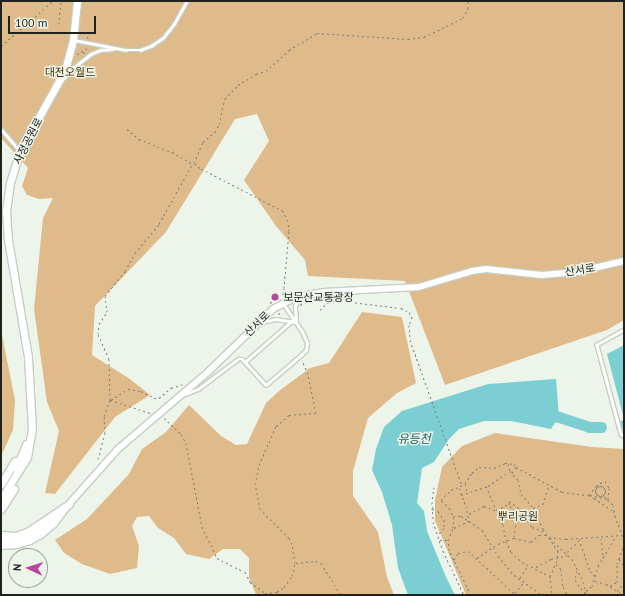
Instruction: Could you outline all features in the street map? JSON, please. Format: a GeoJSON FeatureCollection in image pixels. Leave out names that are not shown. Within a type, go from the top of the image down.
{"type":"FeatureCollection","features":[{"type":"Feature","properties":{"kind":"main road","name":"사정공원로"},"geometry":{"type":"LineString","coordinates":[[1,499],[27,457],[32,429],[28,357],[8,240],[6,211],[10,183],[20,152],[65,70],[73,40],[76,1]]}},
{"type":"Feature","properties":{"kind":"main road","name":"사정공원로"},"geometry":{"type":"LineString","coordinates":[[1,491],[21,459],[32,429]]}},
{"type":"Feature","properties":{"kind":"main road"},"geometry":{"type":"LineString","coordinates":[[1,484],[11,471],[32,429]]}},
{"type":"Feature","properties":{"kind":"main road"},"geometry":{"type":"LineString","coordinates":[[1,509],[22,475],[27,457]]}},
{"type":"Feature","properties":{"kind":"main road"},"geometry":{"type":"LineString","coordinates":[[1,535],[16,536],[29,531],[69,504]]}},
{"type":"Feature","properties":{"kind":"street","name":"산서로"},"geometry":{"type":"LineString","coordinates":[[1,546],[18,545],[30,541],[41,535],[54,524],[69,504],[118,449],[139,429],[158,416],[194,384],[273,309],[283,304],[301,296],[344,290],[419,287],[459,274],[486,269],[542,275],[577,272],[624,261]]}},
{"type":"Feature","properties":{"kind":"street","name":"산서로"},"geometry":{"type":"LineString","coordinates":[[1,541],[25,538],[38,531],[69,504]]}},
{"type":"Feature","properties":{"kind":"street"},"geometry":{"type":"LineString","coordinates":[[1,550],[20,547],[30,541]]}},
{"type":"Feature","properties":{"kind":"lane"},"geometry":{"type":"LineString","coordinates":[[58,84],[73,68],[91,54],[101,50],[140,50],[157,42],[163,38],[174,24],[187,1]]}},
{"type":"Feature","properties":{"kind":"lane"},"geometry":{"type":"LineString","coordinates":[[73,40],[117,49]]}},
{"type":"Feature","properties":{"kind":"lane"},"geometry":{"type":"LineString","coordinates":[[1,129],[20,152]]}},
{"type":"Feature","properties":{"kind":"lane"},"geometry":{"type":"LineString","coordinates":[[245,362],[294,321],[296,306],[301,296]]}},
{"type":"Feature","properties":{"kind":"lane"},"geometry":{"type":"LineString","coordinates":[[181,395],[198,389],[238,359],[242,359],[266,385],[300,356],[306,350],[307,342],[283,304]]}},
{"type":"Feature","properties":{"kind":"lane"},"geometry":{"type":"LineString","coordinates":[[258,324],[276,319],[294,321]]}},
{"type":"Feature","properties":{"kind":"lane"},"geometry":{"type":"LineString","coordinates":[[624,330],[597,345],[621,434],[624,436]]}},
{"type":"Feature","properties":{"kind":"path"},"geometry":{"type":"LineString","coordinates":[[1,46],[53,1]]}},
{"type":"Feature","properties":{"kind":"path"},"geometry":{"type":"LineString","coordinates":[[60,1],[60,24]]}},
{"type":"Feature","properties":{"kind":"path"},"geometry":{"type":"LineString","coordinates":[[98,459],[105,433],[104,416],[110,400],[109,359],[98,334],[99,324],[107,312],[105,296],[125,271],[135,253],[159,224],[204,142],[215,132],[219,124],[225,99],[238,85],[256,74],[266,71],[289,50],[317,33],[408,39],[424,37],[463,18],[468,8],[468,1]]}},
{"type":"Feature","properties":{"kind":"path"},"geometry":{"type":"LineString","coordinates":[[85,32],[89,41]]}},
{"type":"Feature","properties":{"kind":"path"},"geometry":{"type":"LineString","coordinates":[[76,54],[87,48]]}},
{"type":"Feature","properties":{"kind":"path"},"geometry":{"type":"LineString","coordinates":[[81,52],[85,53]]}},
{"type":"Feature","properties":{"kind":"path"},"geometry":{"type":"LineString","coordinates":[[127,129],[139,139],[172,152],[283,211],[288,221],[289,231],[284,288],[283,294],[270,303]]}},
{"type":"Feature","properties":{"kind":"path"},"geometry":{"type":"LineString","coordinates":[[316,298],[322,297]]}},
{"type":"Feature","properties":{"kind":"path"},"geometry":{"type":"LineString","coordinates":[[318,299],[401,308],[409,312],[412,316],[409,325],[410,340],[456,474],[462,486]]}},
{"type":"Feature","properties":{"kind":"path"},"geometry":{"type":"LineString","coordinates":[[298,306],[310,300]]}},
{"type":"Feature","properties":{"kind":"path"},"geometry":{"type":"LineString","coordinates":[[320,310],[331,300]]}},
{"type":"Feature","properties":{"kind":"path"},"geometry":{"type":"LineString","coordinates":[[277,314],[284,312]]}},
{"type":"Feature","properties":{"kind":"path"},"geometry":{"type":"LineString","coordinates":[[110,400],[158,416],[170,423],[186,443],[202,526],[217,558],[245,572],[250,582],[268,593],[277,592],[291,579],[295,563],[290,540],[262,512],[255,489],[259,465],[276,426],[289,414],[316,413],[308,374],[300,356]]}},
{"type":"Feature","properties":{"kind":"path"},"geometry":{"type":"LineString","coordinates":[[110,400],[126,389],[141,391],[156,399],[161,398],[171,388],[181,384],[194,384]]}},
{"type":"Feature","properties":{"kind":"path"},"geometry":{"type":"LineString","coordinates":[[471,595],[449,550],[448,540],[453,528],[454,519],[446,505],[441,500],[451,490],[465,484],[472,473],[479,467],[494,468],[505,463],[514,464],[516,467],[566,494],[588,495],[608,499]]}},
{"type":"Feature","properties":{"kind":"path"},"geometry":{"type":"LineString","coordinates":[[508,463],[510,472]]}},
{"type":"Feature","properties":{"kind":"path"},"geometry":{"type":"LineString","coordinates":[[512,473],[516,467]]}},
{"type":"Feature","properties":{"kind":"path"},"geometry":{"type":"LineString","coordinates":[[510,472],[518,480],[521,494],[533,508],[545,532],[556,548],[558,557],[550,576],[552,595]]}},
{"type":"Feature","properties":{"kind":"path"},"geometry":{"type":"LineString","coordinates":[[462,495],[486,486],[510,472]]}},
{"type":"Feature","properties":{"kind":"path"},"geometry":{"type":"LineString","coordinates":[[588,495],[596,486],[604,481]]}},
{"type":"Feature","properties":{"kind":"path"},"geometry":{"type":"LineString","coordinates":[[604,481],[603,487],[606,491],[604,495]]}},
{"type":"Feature","properties":{"kind":"path"},"geometry":{"type":"LineString","coordinates":[[604,481],[609,488],[608,499]]}},
{"type":"Feature","properties":{"kind":"path"},"geometry":{"type":"LineString","coordinates":[[465,484],[467,493]]}},
{"type":"Feature","properties":{"kind":"path"},"geometry":{"type":"LineString","coordinates":[[533,508],[543,504],[550,485]]}},
{"type":"Feature","properties":{"kind":"path"},"geometry":{"type":"LineString","coordinates":[[434,486],[432,509],[439,540],[443,552],[464,595]]}},
{"type":"Feature","properties":{"kind":"path"},"geometry":{"type":"LineString","coordinates":[[486,486],[503,525],[506,542],[512,552],[522,562],[536,567],[550,576]]}},
{"type":"Feature","properties":{"kind":"path"},"geometry":{"type":"LineString","coordinates":[[459,487],[469,514],[469,521]]}},
{"type":"Feature","properties":{"kind":"path"},"geometry":{"type":"LineString","coordinates":[[596,493],[596,488],[603,487]]}},
{"type":"Feature","properties":{"kind":"path"},"geometry":{"type":"LineString","coordinates":[[588,495],[596,493],[598,496],[604,495]]}},
{"type":"Feature","properties":{"kind":"path"},"geometry":{"type":"LineString","coordinates":[[588,495],[611,508],[624,539]]}},
{"type":"Feature","properties":{"kind":"path"},"geometry":{"type":"LineString","coordinates":[[604,495],[614,507],[615,516]]}},
{"type":"Feature","properties":{"kind":"path"},"geometry":{"type":"LineString","coordinates":[[527,520],[521,517],[511,507],[508,503],[510,500],[519,508],[532,527],[545,532]]}},
{"type":"Feature","properties":{"kind":"path"},"geometry":{"type":"LineString","coordinates":[[497,511],[505,505],[511,507]]}},
{"type":"Feature","properties":{"kind":"path"},"geometry":{"type":"LineString","coordinates":[[469,514],[484,506],[497,511]]}},
{"type":"Feature","properties":{"kind":"path"},"geometry":{"type":"LineString","coordinates":[[432,509],[438,511],[444,520],[444,528],[438,535]]}},
{"type":"Feature","properties":{"kind":"path"},"geometry":{"type":"LineString","coordinates":[[453,516],[461,516],[482,530],[509,570],[543,595]]}},
{"type":"Feature","properties":{"kind":"path"},"geometry":{"type":"LineString","coordinates":[[514,538],[519,520],[527,520]]}},
{"type":"Feature","properties":{"kind":"path"},"geometry":{"type":"LineString","coordinates":[[453,528],[469,521]]}},
{"type":"Feature","properties":{"kind":"path"},"geometry":{"type":"LineString","coordinates":[[477,558],[493,547],[514,538],[531,542],[539,535],[547,535]]}},
{"type":"Feature","properties":{"kind":"path"},"geometry":{"type":"LineString","coordinates":[[586,592],[592,586],[598,566],[616,535]]}},
{"type":"Feature","properties":{"kind":"path"},"geometry":{"type":"LineString","coordinates":[[548,537],[579,539],[622,535]]}},
{"type":"Feature","properties":{"kind":"path"},"geometry":{"type":"LineString","coordinates":[[548,537],[569,555],[583,582],[586,595]]}},
{"type":"Feature","properties":{"kind":"path"},"geometry":{"type":"LineString","coordinates":[[601,537],[603,559]]}},
{"type":"Feature","properties":{"kind":"path"},"geometry":{"type":"LineString","coordinates":[[579,539],[590,571],[595,576]]}},
{"type":"Feature","properties":{"kind":"path"},"geometry":{"type":"LineString","coordinates":[[439,540],[448,540]]}},
{"type":"Feature","properties":{"kind":"path"},"geometry":{"type":"LineString","coordinates":[[567,552],[580,541]]}},
{"type":"Feature","properties":{"kind":"path"},"geometry":{"type":"LineString","coordinates":[[610,586],[617,582],[616,569],[624,545]]}},
{"type":"Feature","properties":{"kind":"path"},"geometry":{"type":"LineString","coordinates":[[455,562],[455,555],[465,550],[471,553],[516,595]]}},
{"type":"Feature","properties":{"kind":"path"},"geometry":{"type":"LineString","coordinates":[[536,567],[551,558],[569,555]]}},
{"type":"Feature","properties":{"kind":"path"},"geometry":{"type":"LineString","coordinates":[[619,558],[624,566]]}},
{"type":"Feature","properties":{"kind":"path"},"geometry":{"type":"LineString","coordinates":[[295,563],[315,561],[321,563],[341,595]]}},
{"type":"Feature","properties":{"kind":"path"},"geometry":{"type":"LineString","coordinates":[[520,578],[528,564]]}},
{"type":"Feature","properties":{"kind":"path"},"geometry":{"type":"LineString","coordinates":[[556,564],[561,569],[562,587],[567,595]]}},
{"type":"Feature","properties":{"kind":"path"},"geometry":{"type":"LineString","coordinates":[[577,571],[576,580],[586,595]]}},
{"type":"Feature","properties":{"kind":"path"},"geometry":{"type":"LineString","coordinates":[[595,580],[610,586],[624,595]]}},
{"type":"Feature","properties":{"kind":"path"},"geometry":{"type":"LineString","coordinates":[[511,595],[524,582]]}},
{"type":"Feature","properties":{"kind":"path"},"geometry":{"type":"LineString","coordinates":[[617,591],[624,583]]}},
{"type":"Feature","properties":{"kind":"path"},"geometry":{"type":"LineString","coordinates":[[461,590],[467,587]]}},
{"type":"Feature","properties":{"kind":"green space","name":"대전오월드"},"geometry":{"type":"Polygon","coordinates":[[[1,1],[624,1],[624,320],[607,330],[445,385],[405,281],[308,276],[305,260],[276,226],[244,180],[269,141],[257,114],[235,119],[166,232],[95,306],[92,355],[130,379],[150,395],[115,417],[55,494],[45,493],[59,431],[47,402],[34,309],[43,218],[53,198],[39,199],[27,195],[22,186],[28,168],[1,138],[1,1]]]}},
{"type":"Feature","properties":{"kind":"green space"},"geometry":{"type":"Polygon","coordinates":[[[362,312],[402,317],[416,383],[397,393],[368,418],[353,471],[353,496],[378,532],[387,577],[394,595],[256,595],[249,577],[249,558],[240,549],[223,549],[209,559],[186,554],[174,538],[158,528],[149,516],[137,517],[132,526],[139,546],[137,568],[110,574],[82,564],[64,553],[55,540],[87,519],[129,474],[142,449],[166,432],[189,405],[221,436],[236,445],[247,444],[266,403],[279,391],[310,368],[329,363],[362,312]]]}},
{"type":"Feature","properties":{"kind":"green space"},"geometry":{"type":"Polygon","coordinates":[[[1,330],[15,400],[13,430],[1,456],[1,330]]]}},
{"type":"Feature","properties":{"kind":"green space","name":"뿌리공원"},"geometry":{"type":"Polygon","coordinates":[[[495,433],[592,447],[624,449],[624,595],[466,595],[435,521],[435,500],[442,467],[462,446],[495,433]]]}},
{"type":"Feature","properties":{"kind":"water"},"geometry":{"type":"Polygon","coordinates":[[[624,345],[624,419],[607,354],[624,345]]]}},
{"type":"Feature","properties":{"kind":"water","name":"유등천"},"geometry":{"type":"Polygon","coordinates":[[[556,379],[559,417],[551,429],[511,421],[484,421],[459,429],[449,439],[434,462],[422,468],[417,503],[424,511],[427,531],[455,595],[408,595],[398,568],[392,525],[382,492],[372,470],[376,449],[384,427],[402,411],[488,384],[556,379]]]}},
{"type":"Feature","properties":{"kind":"waterway","name":"유등천"},"geometry":{"type":"LineString","coordinates":[[544,414],[559,417],[589,427],[601,427]]}},
{"type":"Feature","properties":{"kind":"place","name":"보문산교통광장"},"geometry":{"type":"Point","coordinates":[275,297]}}]}
